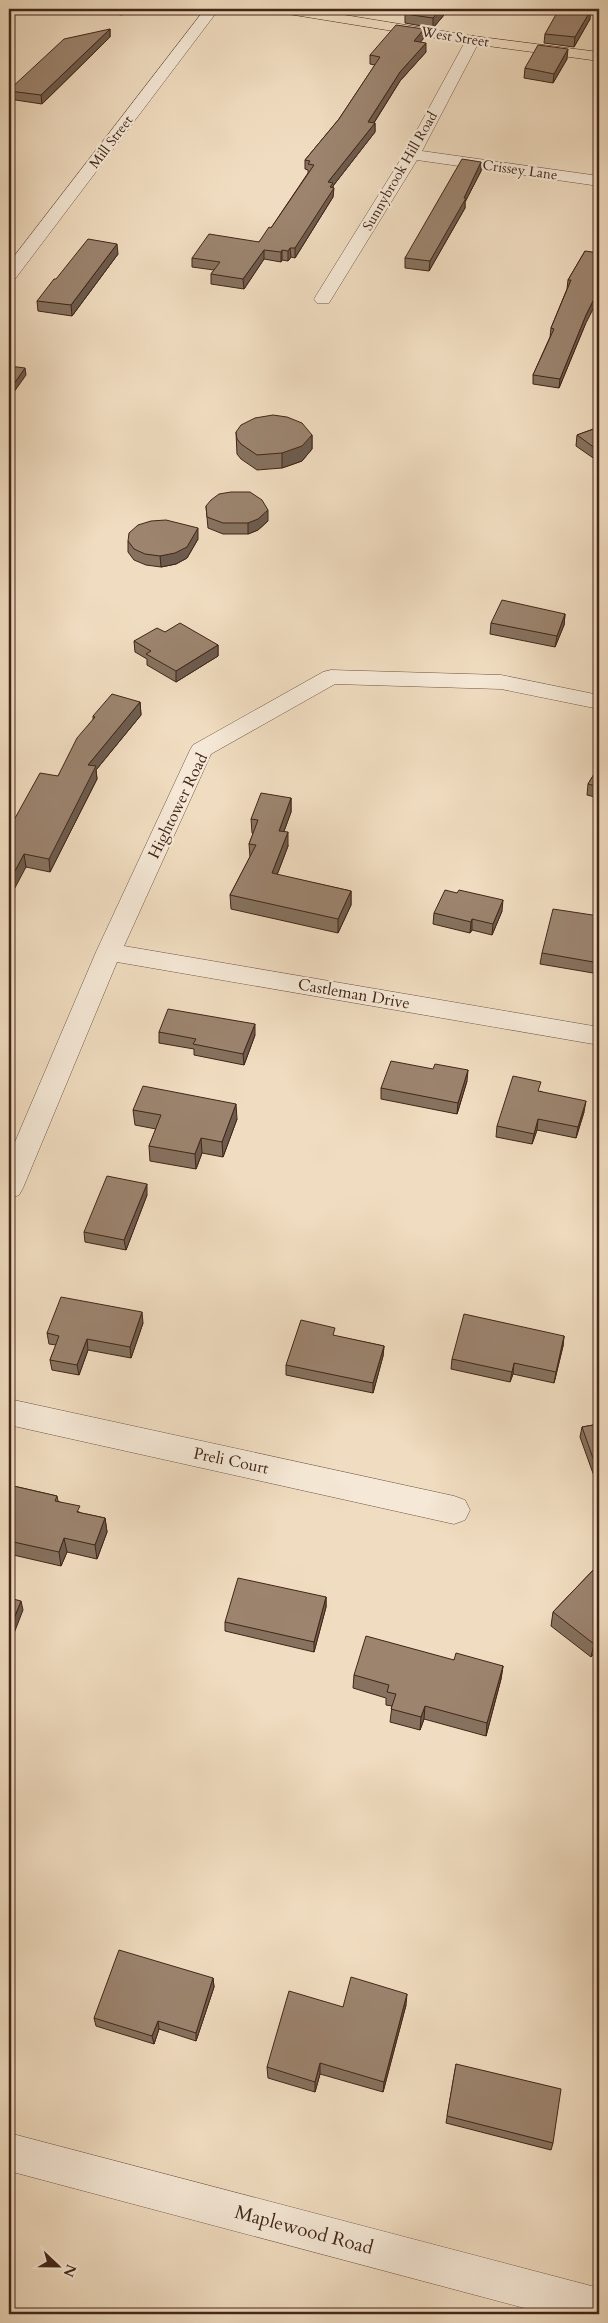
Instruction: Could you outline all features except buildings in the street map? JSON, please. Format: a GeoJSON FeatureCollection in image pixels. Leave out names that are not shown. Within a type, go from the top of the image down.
{"type":"FeatureCollection","features":[{"type":"Feature","properties":{"kind":"main road","name":"West Street"},"geometry":{"type":"LineString","coordinates":[[282,9],[473,40],[599,57]]}},
{"type":"Feature","properties":{"kind":"street","name":"Mill Street"},"geometry":{"type":"LineString","coordinates":[[9,275],[212,9]]}},
{"type":"Feature","properties":{"kind":"street","name":"Sunnybrook Hill Road"},"geometry":{"type":"LineString","coordinates":[[323,300],[412,154],[473,40]]}},
{"type":"Feature","properties":{"kind":"street","name":"Crissey Lane"},"geometry":{"type":"LineString","coordinates":[[412,154],[599,181]]}},
{"type":"Feature","properties":{"kind":"street","name":"Hightower Road"},"geometry":{"type":"LineString","coordinates":[[9,1188],[110,952],[201,750],[331,677],[500,682],[599,702]]}},
{"type":"Feature","properties":{"kind":"street","name":"Castleman Drive"},"geometry":{"type":"LineString","coordinates":[[110,952],[599,1036]]}},
{"type":"Feature","properties":{"kind":"street","name":"Preli Court"},"geometry":{"type":"LineString","coordinates":[[9,1412],[454,1510]]}},
{"type":"Feature","properties":{"kind":"street","name":"Maplewood Road"},"geometry":{"type":"LineString","coordinates":[[9,2152],[599,2308]]}}]}
